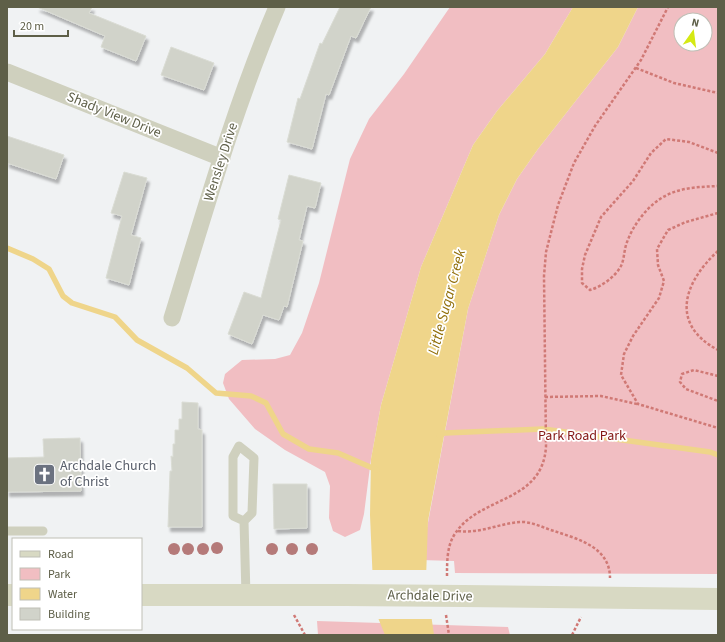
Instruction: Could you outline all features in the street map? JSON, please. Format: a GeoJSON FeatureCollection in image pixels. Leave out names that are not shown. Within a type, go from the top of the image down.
{"type":"FeatureCollection","features":[{"type":"Feature","properties":{"kind":"street","name":"Wensley Drive"},"geometry":{"type":"LineString","coordinates":[[172,318],[222,158],[258,50],[277,7]]}},
{"type":"Feature","properties":{"kind":"street","name":"Shady View Drive"},"geometry":{"type":"LineString","coordinates":[[7,72],[222,158]]}},
{"type":"Feature","properties":{"kind":"street","name":"Archdale Drive"},"geometry":{"type":"LineString","coordinates":[[142,595],[346,595],[718,599]]}},
{"type":"Feature","properties":{"kind":"lane"},"geometry":{"type":"LineString","coordinates":[[244,521],[233,516],[233,457],[239,446],[254,458],[252,513],[244,521],[246,596]]}},
{"type":"Feature","properties":{"kind":"lane"},"geometry":{"type":"LineString","coordinates":[[7,531],[43,531]]}},
{"type":"Feature","properties":{"kind":"path"},"geometry":{"type":"LineString","coordinates":[[447,578],[450,546],[458,530],[473,516],[527,486],[541,468],[546,446],[544,276],[550,232],[564,186],[574,162],[595,126],[636,68],[651,43],[668,7]]}},
{"type":"Feature","properties":{"kind":"path"},"geometry":{"type":"LineString","coordinates":[[636,68],[674,83],[718,93]]}},
{"type":"Feature","properties":{"kind":"path"},"geometry":{"type":"LineString","coordinates":[[718,153],[689,142],[666,138],[651,153],[633,180],[601,217],[585,255],[582,269],[582,283],[590,290],[600,287],[621,267],[626,244],[646,210],[651,206],[667,195],[694,187],[718,186]]}},
{"type":"Feature","properties":{"kind":"path"},"geometry":{"type":"LineString","coordinates":[[638,404],[621,375],[624,354],[633,336],[659,298],[664,281],[658,265],[657,249],[668,230],[686,222],[718,213]]}},
{"type":"Feature","properties":{"kind":"path"},"geometry":{"type":"LineString","coordinates":[[718,251],[705,263],[692,282],[687,305],[689,324],[698,338],[718,350]]}},
{"type":"Feature","properties":{"kind":"path"},"geometry":{"type":"LineString","coordinates":[[718,376],[694,370],[682,374],[680,382],[686,389],[718,401]]}},
{"type":"Feature","properties":{"kind":"path"},"geometry":{"type":"LineString","coordinates":[[545,397],[602,396],[638,404],[718,428]]}},
{"type":"Feature","properties":{"kind":"path"},"geometry":{"type":"LineString","coordinates":[[458,530],[482,531],[514,523],[528,522],[584,542],[600,552],[607,562],[610,572],[610,597]]}},
{"type":"Feature","properties":{"kind":"path"},"geometry":{"type":"LineString","coordinates":[[446,609],[446,626],[449,635]]}},
{"type":"Feature","properties":{"kind":"green space"},"geometry":{"type":"Polygon","coordinates":[[[450,7],[573,7],[545,54],[497,111],[473,145],[421,267],[381,405],[371,459],[364,514],[360,530],[345,537],[333,531],[329,518],[330,486],[325,472],[285,450],[255,429],[229,399],[223,383],[225,374],[242,360],[275,359],[290,355],[302,333],[319,283],[350,159],[369,119],[404,74],[450,7]]]}},
{"type":"Feature","properties":{"kind":"green space","name":"Park Road Park"},"geometry":{"type":"Polygon","coordinates":[[[638,7],[718,7],[718,574],[455,573],[454,561],[421,560],[468,309],[499,215],[517,179],[538,149],[618,47],[638,7]]]}},
{"type":"Feature","properties":{"kind":"green space"},"geometry":{"type":"Polygon","coordinates":[[[317,621],[508,627],[510,635],[318,635],[317,621]]]}},
{"type":"Feature","properties":{"kind":"water","name":"Little Sugar Creek"},"geometry":{"type":"Polygon","coordinates":[[[573,7],[638,7],[618,47],[538,149],[517,179],[499,215],[468,309],[428,521],[426,579],[434,635],[385,635],[374,608],[370,515],[371,459],[381,405],[421,267],[473,145],[497,111],[545,54],[573,7]]]}},
{"type":"Feature","properties":{"kind":"pier"},"geometry":{"type":"Polygon","coordinates":[[[370,570],[428,570],[434,619],[376,619],[372,608],[370,570]]]}},
{"type":"Feature","properties":{"kind":"building"},"geometry":{"type":"Polygon","coordinates":[[[37,7],[92,7],[89,13],[146,36],[136,61],[101,47],[105,36],[37,7]]]}},
{"type":"Feature","properties":{"kind":"building"},"geometry":{"type":"Polygon","coordinates":[[[340,7],[371,7],[356,38],[351,36],[329,95],[326,94],[312,149],[287,142],[298,98],[300,99],[320,43],[322,44],[340,7]]]}},
{"type":"Feature","properties":{"kind":"building"},"geometry":{"type":"Polygon","coordinates":[[[171,47],[214,63],[204,90],[161,75],[171,47]]]}},
{"type":"Feature","properties":{"kind":"building"},"geometry":{"type":"Polygon","coordinates":[[[7,136],[64,155],[56,179],[7,163],[7,136]]]}},
{"type":"Feature","properties":{"kind":"building"},"geometry":{"type":"Polygon","coordinates":[[[124,172],[147,178],[131,235],[141,238],[129,285],[106,278],[122,216],[111,213],[124,172]]]}},
{"type":"Feature","properties":{"kind":"building"},"geometry":{"type":"Polygon","coordinates":[[[289,175],[321,183],[315,208],[307,206],[299,240],[303,241],[287,307],[284,306],[279,320],[263,315],[252,344],[228,334],[244,292],[261,298],[281,220],[278,219],[289,175]]]}},
{"type":"Feature","properties":{"kind":"building"},"geometry":{"type":"Polygon","coordinates":[[[182,402],[198,403],[198,429],[202,430],[202,527],[168,527],[170,471],[172,471],[171,456],[173,457],[175,430],[179,430],[179,419],[182,419],[182,402]]]}},
{"type":"Feature","properties":{"kind":"building","name":"Archdale Church of Christ"},"geometry":{"type":"Polygon","coordinates":[[[80,438],[81,491],[7,492],[7,458],[44,457],[43,439],[80,438]]]}},
{"type":"Feature","properties":{"kind":"building"},"geometry":{"type":"Polygon","coordinates":[[[273,484],[307,484],[307,528],[274,529],[273,484]]]}},
{"type":"Feature","properties":{"kind":"waterway"},"geometry":{"type":"LineString","coordinates":[[7,248],[33,259],[49,269],[63,296],[72,303],[115,317],[137,340],[187,368],[216,393],[251,396],[266,403],[283,434],[309,449],[338,453],[377,470]]}},
{"type":"Feature","properties":{"kind":"waterway"},"geometry":{"type":"LineString","coordinates":[[439,435],[445,433],[543,429],[710,452],[718,455]]}},
{"type":"Feature","properties":{"kind":"place","name":"Archdale Church of Christ"},"geometry":{"type":"Point","coordinates":[44,474]}}]}
